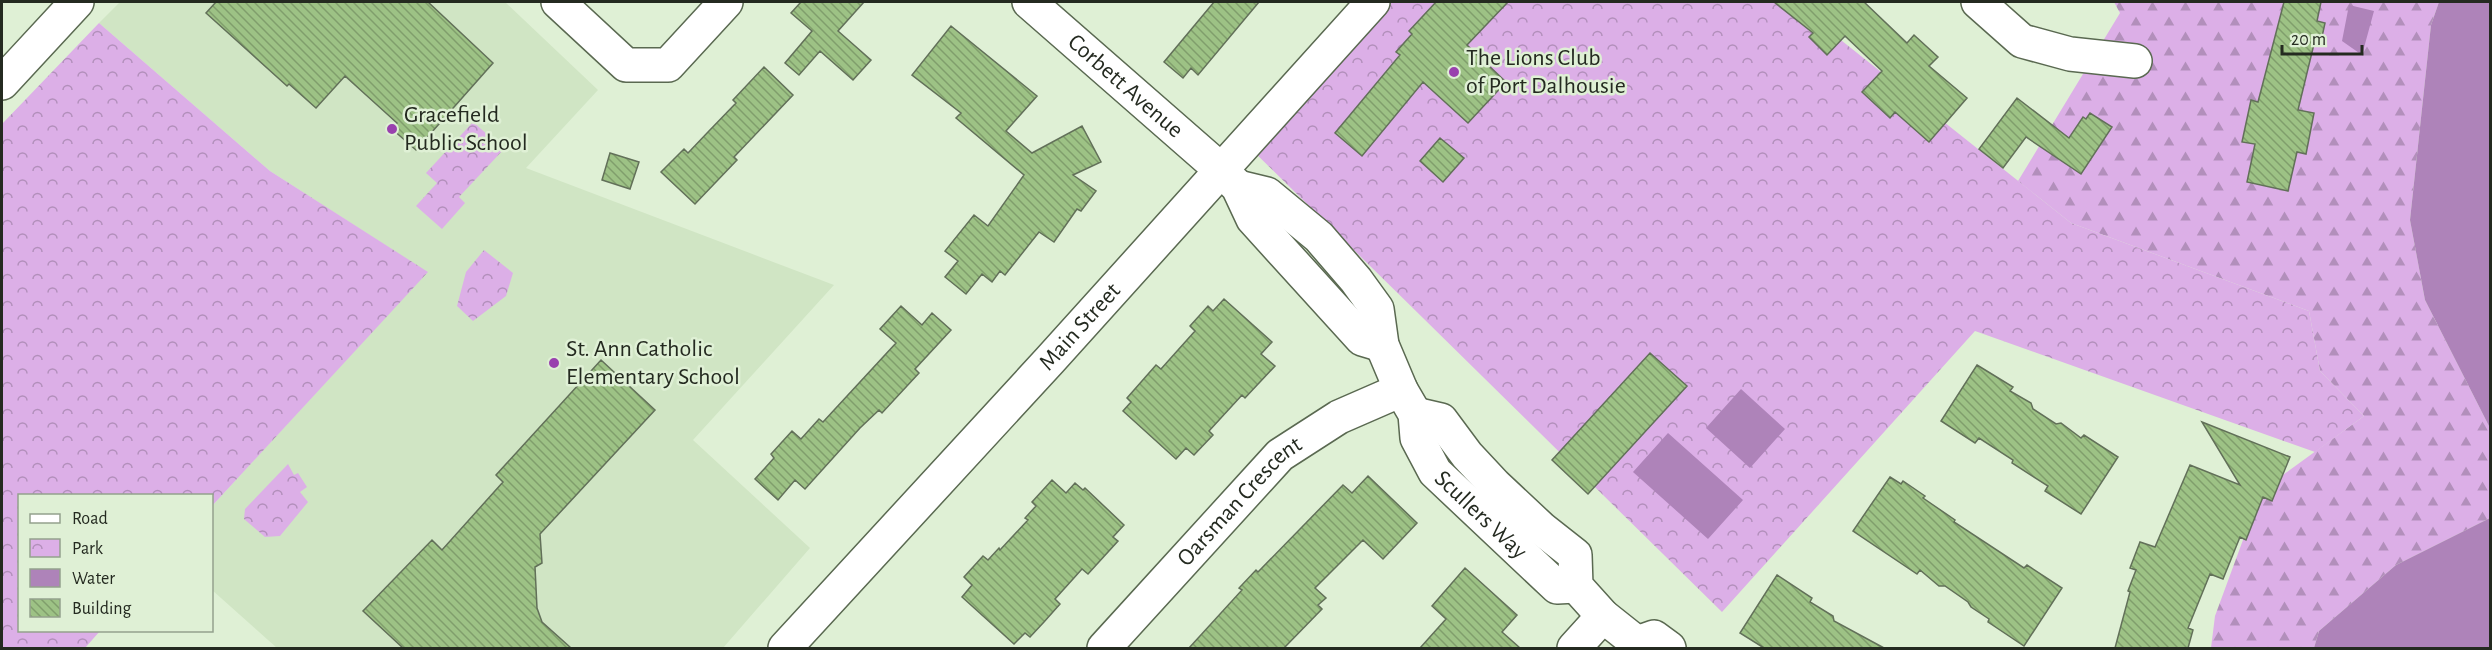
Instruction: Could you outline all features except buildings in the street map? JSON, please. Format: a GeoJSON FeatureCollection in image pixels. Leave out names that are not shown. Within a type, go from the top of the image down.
{"type":"FeatureCollection","features":[{"type":"Feature","properties":{"kind":"street"},"geometry":{"type":"LineString","coordinates":[[2,83],[77,2]]}},
{"type":"Feature","properties":{"kind":"street"},"geometry":{"type":"LineString","coordinates":[[558,2],[626,64],[668,65],[726,2]]}},
{"type":"Feature","properties":{"kind":"street","name":"Corbett Avenue"},"geometry":{"type":"LineString","coordinates":[[1029,2],[1229,178]]}},
{"type":"Feature","properties":{"kind":"street","name":"Main Street"},"geometry":{"type":"LineString","coordinates":[[785,648],[1050,360],[1229,178],[1373,2]]}},
{"type":"Feature","properties":{"kind":"street"},"geometry":{"type":"LineString","coordinates":[[1978,2],[2022,41],[2070,54],[2135,61]]}},
{"type":"Feature","properties":{"kind":"street","name":"Scullers Way"},"geometry":{"type":"LineString","coordinates":[[1229,178],[1253,219],[1362,339],[1382,345],[1408,402],[1417,438],[1436,472],[1557,587],[1576,586],[1603,616],[1638,646],[1654,637],[1669,648]]}},
{"type":"Feature","properties":{"kind":"street","name":"Oarsman Crescent"},"geometry":{"type":"LineString","coordinates":[[1104,648],[1280,455],[1339,417],[1408,402]]}},
{"type":"Feature","properties":{"kind":"street"},"geometry":{"type":"LineString","coordinates":[[1574,648],[1603,616]]}},
{"type":"Feature","properties":{"kind":"shaded area","name":"St. Ann Catholic Elementary School"},"geometry":{"type":"Polygon","coordinates":[[[120,2],[505,2],[598,90],[526,168],[834,285],[693,440],[810,548],[723,648],[277,648],[213,591],[213,505],[427,272],[270,171],[99,23],[120,2]]]}},
{"type":"Feature","properties":{"kind":"green space"},"geometry":{"type":"Polygon","coordinates":[[[1372,2],[1793,2],[2071,223],[2309,311],[2320,371],[2364,416],[2315,452],[1975,331],[1722,612],[1245,143],[1372,2]]]}},
{"type":"Feature","properties":{"kind":"green space"},"geometry":{"type":"Polygon","coordinates":[[[2114,2],[2439,2],[2431,25],[2410,220],[2425,300],[2490,428],[2490,518],[2396,565],[2319,631],[2314,648],[2211,648],[2215,616],[2261,491],[2364,416],[2320,371],[2309,311],[2071,223],[2018,181],[2120,13],[2114,2]]]}},
{"type":"Feature","properties":{"kind":"green space"},"geometry":{"type":"Polygon","coordinates":[[[99,23],[270,171],[428,272],[213,505],[213,494],[18,494],[18,632],[99,632],[85,648],[2,648],[2,124],[99,23]]]}},
{"type":"Feature","properties":{"kind":"green space"},"geometry":{"type":"Polygon","coordinates":[[[473,122],[504,149],[459,197],[465,203],[442,229],[416,206],[437,183],[426,173],[473,122]]]}},
{"type":"Feature","properties":{"kind":"green space"},"geometry":{"type":"Polygon","coordinates":[[[484,250],[513,273],[506,296],[473,321],[457,306],[466,272],[484,250]]]}},
{"type":"Feature","properties":{"kind":"green space"},"geometry":{"type":"Polygon","coordinates":[[[288,464],[294,475],[298,473],[307,487],[300,492],[308,502],[280,536],[265,537],[244,519],[245,509],[288,464]]]}},
{"type":"Feature","properties":{"kind":"water"},"geometry":{"type":"Polygon","coordinates":[[[2439,2],[2490,2],[2490,428],[2425,300],[2410,220],[2431,25],[2439,2]]]}},
{"type":"Feature","properties":{"kind":"water"},"geometry":{"type":"Polygon","coordinates":[[[2349,5],[2374,11],[2362,55],[2342,41],[2349,5]]]}},
{"type":"Feature","properties":{"kind":"water"},"geometry":{"type":"Polygon","coordinates":[[[1741,389],[1785,429],[1750,468],[1706,428],[1741,389]]]}},
{"type":"Feature","properties":{"kind":"water"},"geometry":{"type":"Polygon","coordinates":[[[1668,433],[1743,500],[1708,539],[1633,472],[1668,433]]]}},
{"type":"Feature","properties":{"kind":"water"},"geometry":{"type":"Polygon","coordinates":[[[2490,518],[2490,648],[2314,648],[2319,631],[2396,565],[2490,518]]]}},
{"type":"Feature","properties":{"kind":"place","name":"The Lions Club of Port Dalhousie"},"geometry":{"type":"Point","coordinates":[1454,72]}},
{"type":"Feature","properties":{"kind":"place","name":"Gracefield Public School"},"geometry":{"type":"Point","coordinates":[392,129]}},
{"type":"Feature","properties":{"kind":"place","name":"St. Ann Catholic Elementary School"},"geometry":{"type":"Point","coordinates":[554,363]}}]}
